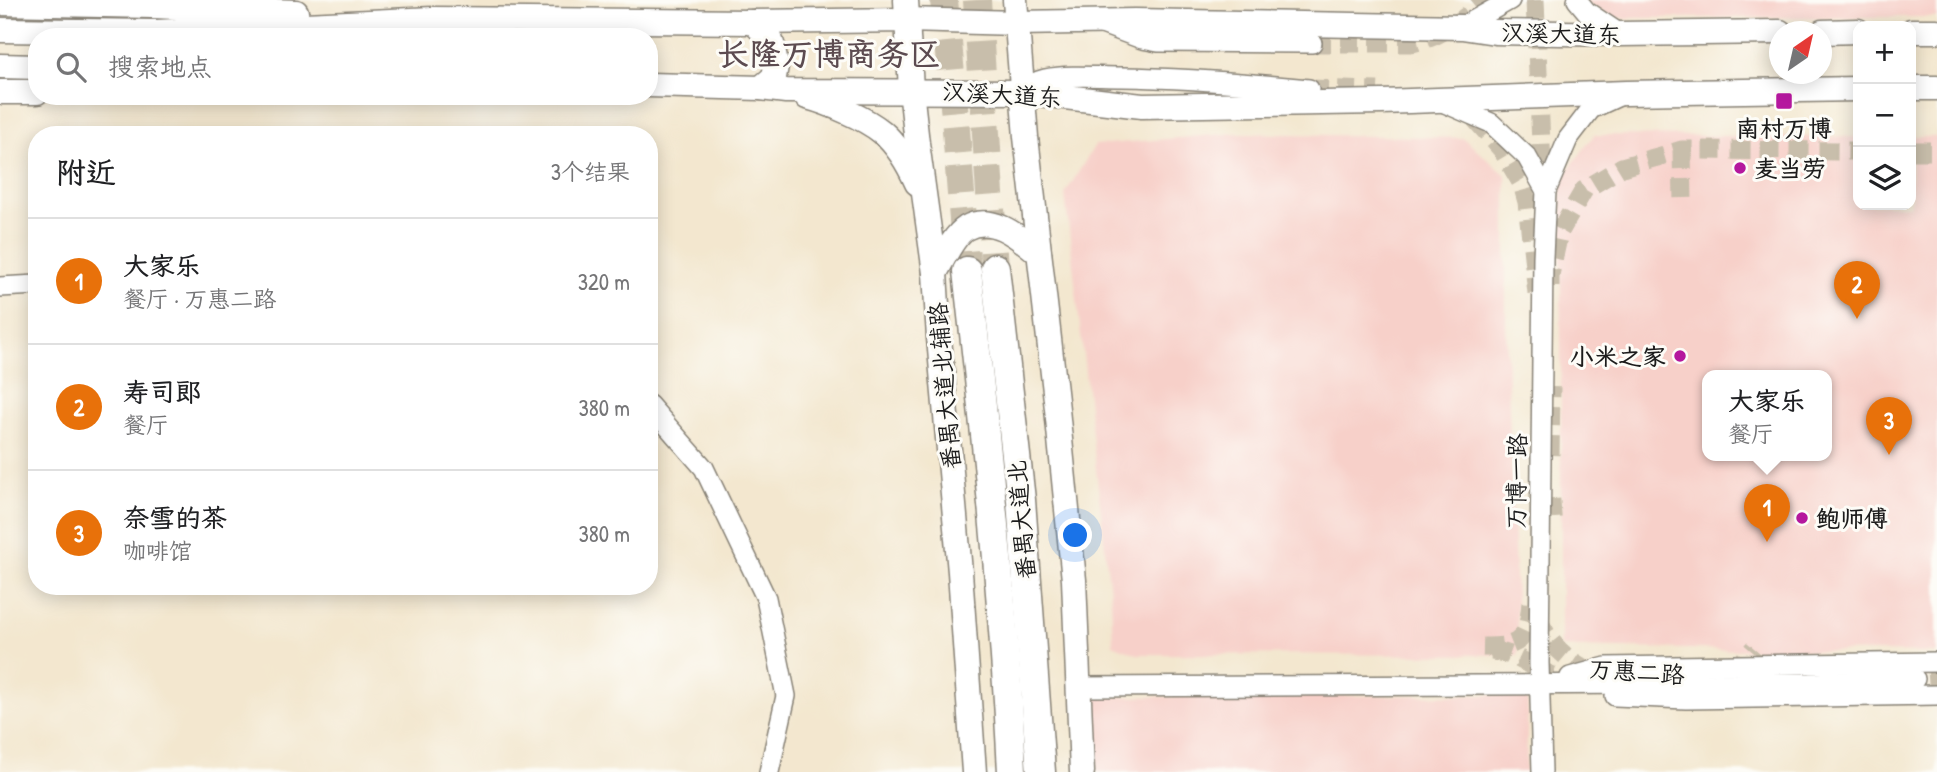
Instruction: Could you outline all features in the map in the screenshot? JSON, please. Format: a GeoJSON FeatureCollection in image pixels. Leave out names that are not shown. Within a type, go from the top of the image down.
{"type":"FeatureCollection","features":[{"type":"Feature","properties":{"kind":"highway","name":"番禺大道北"},"geometry":{"type":"LineString","coordinates":[[995,268],[1021,500],[1041,772]]}},
{"type":"Feature","properties":{"kind":"highway","name":"番禺大道北"},"geometry":{"type":"LineString","coordinates":[[967,271],[992,491],[1013,772]]}},
{"type":"Feature","properties":{"kind":"main road"},"geometry":{"type":"LineString","coordinates":[[820,21],[867,0]]}},
{"type":"Feature","properties":{"kind":"main road"},"geometry":{"type":"LineString","coordinates":[[0,3],[153,6],[433,19]]}},
{"type":"Feature","properties":{"kind":"main road","name":"汉溪大道东"},"geometry":{"type":"LineString","coordinates":[[255,28],[433,19],[820,21],[906,10],[1016,11],[1098,22],[1461,27],[1495,33],[1769,33]]}},
{"type":"Feature","properties":{"kind":"main road","name":"番禺大道北辅路"},"geometry":{"type":"LineString","coordinates":[[906,10],[911,90],[935,273],[974,772]]}},
{"type":"Feature","properties":{"kind":"main road"},"geometry":{"type":"LineString","coordinates":[[1016,11],[1022,92],[1058,409],[1074,580],[1082,772]]}},
{"type":"Feature","properties":{"kind":"main road"},"geometry":{"type":"LineString","coordinates":[[753,22],[770,38],[776,66],[774,77],[761,88]]}},
{"type":"Feature","properties":{"kind":"main road","name":"汉溪大道东"},"geometry":{"type":"LineString","coordinates":[[0,30],[28,31]]}},
{"type":"Feature","properties":{"kind":"main road"},"geometry":{"type":"LineString","coordinates":[[1832,32],[1853,32]]}},
{"type":"Feature","properties":{"kind":"main road"},"geometry":{"type":"LineString","coordinates":[[0,66],[28,67]]}},
{"type":"Feature","properties":{"kind":"main road","name":"汉溪大道东"},"geometry":{"type":"LineString","coordinates":[[658,85],[786,91],[1022,92],[1142,106],[1853,89]]}},
{"type":"Feature","properties":{"kind":"main road"},"geometry":{"type":"LineString","coordinates":[[1916,89],[1937,88]]}},
{"type":"Feature","properties":{"kind":"main road"},"geometry":{"type":"LineString","coordinates":[[786,91],[822,101],[882,132],[904,157],[926,203]]}},
{"type":"Feature","properties":{"kind":"main road"},"geometry":{"type":"LineString","coordinates":[[0,92],[28,92]]}},
{"type":"Feature","properties":{"kind":"main road"},"geometry":{"type":"LineString","coordinates":[[935,273],[951,244],[966,228],[986,223],[1012,231],[1039,253]]}},
{"type":"Feature","properties":{"kind":"street"},"geometry":{"type":"LineString","coordinates":[[1461,27],[1510,0]]}},
{"type":"Feature","properties":{"kind":"street"},"geometry":{"type":"LineString","coordinates":[[1577,0],[1587,12],[1620,34]]}},
{"type":"Feature","properties":{"kind":"street"},"geometry":{"type":"LineString","coordinates":[[1098,22],[1142,39],[1158,42],[1312,43]]}},
{"type":"Feature","properties":{"kind":"street"},"geometry":{"type":"LineString","coordinates":[[1022,92],[1029,85],[1060,76],[1182,79],[1310,89]]}},
{"type":"Feature","properties":{"kind":"street"},"geometry":{"type":"LineString","coordinates":[[1916,91],[1937,99]]}},
{"type":"Feature","properties":{"kind":"street"},"geometry":{"type":"LineString","coordinates":[[1546,191],[1568,139],[1591,109],[1626,93]]}},
{"type":"Feature","properties":{"kind":"street"},"geometry":{"type":"LineString","coordinates":[[1439,100],[1491,123],[1527,157],[1546,191]]}},
{"type":"Feature","properties":{"kind":"street","name":"万博一路"},"geometry":{"type":"LineString","coordinates":[[1542,772],[1546,683],[1543,257],[1546,191]]}},
{"type":"Feature","properties":{"kind":"street"},"geometry":{"type":"LineString","coordinates":[[0,287],[28,285]]}},
{"type":"Feature","properties":{"kind":"street"},"geometry":{"type":"LineString","coordinates":[[658,415],[704,468],[766,598],[786,696],[769,772]]}},
{"type":"Feature","properties":{"kind":"street","name":"万惠二路"},"geometry":{"type":"LineString","coordinates":[[1079,687],[1546,683],[1606,667],[1937,662]]}},
{"type":"Feature","properties":{"kind":"street"},"geometry":{"type":"LineString","coordinates":[[1546,683],[1769,683],[1915,679]]}},
{"type":"Feature","properties":{"kind":"street","name":"万惠二路"},"geometry":{"type":"LineString","coordinates":[[1546,683],[1583,694],[1686,699],[1937,695]]}},
{"type":"Feature","properties":{"kind":"shaded area"},"geometry":{"type":"Polygon","coordinates":[[[1581,0],[1937,0],[1937,17],[1613,18],[1581,0]]]}},
{"type":"Feature","properties":{"kind":"shaded area"},"geometry":{"type":"Polygon","coordinates":[[[1239,133],[1463,138],[1506,175],[1506,326],[1518,655],[1137,654],[1113,644],[1111,601],[1065,194],[1095,145],[1239,133]]]}},
{"type":"Feature","properties":{"kind":"shaded area"},"geometry":{"type":"Polygon","coordinates":[[[1594,135],[1853,137],[1853,210],[1916,210],[1916,137],[1937,137],[1937,653],[1561,647],[1561,180],[1594,135]]]}},
{"type":"Feature","properties":{"kind":"shaded area"},"geometry":{"type":"Polygon","coordinates":[[[1528,695],[1526,772],[1097,772],[1096,697],[1528,695]]]}},
{"type":"Feature","properties":{"kind":"tunnel"},"geometry":{"type":"LineString","coordinates":[[944,0],[967,271]]}},
{"type":"Feature","properties":{"kind":"tunnel"},"geometry":{"type":"LineString","coordinates":[[977,0],[995,268]]}},
{"type":"Feature","properties":{"kind":"tunnel"},"geometry":{"type":"LineString","coordinates":[[1312,43],[1411,43],[1432,37],[1451,27],[1486,0]]}},
{"type":"Feature","properties":{"kind":"tunnel"},"geometry":{"type":"LineString","coordinates":[[1535,0],[1542,191]]}},
{"type":"Feature","properties":{"kind":"tunnel"},"geometry":{"type":"LineString","coordinates":[[1309,89],[1378,91]]}},
{"type":"Feature","properties":{"kind":"tunnel"},"geometry":{"type":"LineString","coordinates":[[1475,119],[1502,150],[1522,184],[1527,202],[1537,293]]}},
{"type":"Feature","properties":{"kind":"tunnel"},"geometry":{"type":"LineString","coordinates":[[1682,150],[1683,203]]}},
{"type":"Feature","properties":{"kind":"tunnel"},"geometry":{"type":"LineString","coordinates":[[1550,287],[1559,233],[1584,190],[1622,167],[1682,150],[1853,151]]}},
{"type":"Feature","properties":{"kind":"tunnel"},"geometry":{"type":"LineString","coordinates":[[1916,151],[1937,151]]}},
{"type":"Feature","properties":{"kind":"tunnel"},"geometry":{"type":"LineString","coordinates":[[1550,455],[1551,387]]}},
{"type":"Feature","properties":{"kind":"tunnel"},"geometry":{"type":"LineString","coordinates":[[1547,509],[1561,508]]}},
{"type":"Feature","properties":{"kind":"tunnel"},"geometry":{"type":"LineString","coordinates":[[1483,647],[1506,646],[1520,639],[1528,625],[1531,602]]}},
{"type":"Feature","properties":{"kind":"tunnel"},"geometry":{"type":"LineString","coordinates":[[1538,617],[1548,637],[1562,653],[1580,666],[1600,675]]}},
{"type":"Feature","properties":{"kind":"tunnel"},"geometry":{"type":"LineString","coordinates":[[1733,673],[1754,648]]}},
{"type":"Feature","properties":{"kind":"tunnel"},"geometry":{"type":"LineString","coordinates":[[1491,651],[1516,657],[1553,676]]}},
{"type":"Feature","properties":{"kind":"tunnel"},"geometry":{"type":"LineString","coordinates":[[1899,678],[1937,675]]}},
{"type":"Feature","properties":{"kind":"place","name":"南村万博"},"geometry":{"type":"Point","coordinates":[1784,101]}},
{"type":"Feature","properties":{"kind":"place","name":"麦当劳"},"geometry":{"type":"Point","coordinates":[1740,168]}},
{"type":"Feature","properties":{"kind":"place","name":"寿司郎"},"geometry":{"type":"Point","coordinates":[1857,319]}},
{"type":"Feature","properties":{"kind":"place","name":"小米之家"},"geometry":{"type":"Point","coordinates":[1680,356]}},
{"type":"Feature","properties":{"kind":"place","name":"奈雪的茶"},"geometry":{"type":"Point","coordinates":[1889,455]}},
{"type":"Feature","properties":{"kind":"place","name":"鲍师傅"},"geometry":{"type":"Point","coordinates":[1802,518]}},
{"type":"Feature","properties":{"kind":"place","name":"大家乐"},"geometry":{"type":"Point","coordinates":[1767,542]}},
{"type":"Feature","properties":{"kind":"district","name":"长隆万博商务区"},"geometry":{"type":"Point","coordinates":[829,53]}}]}
